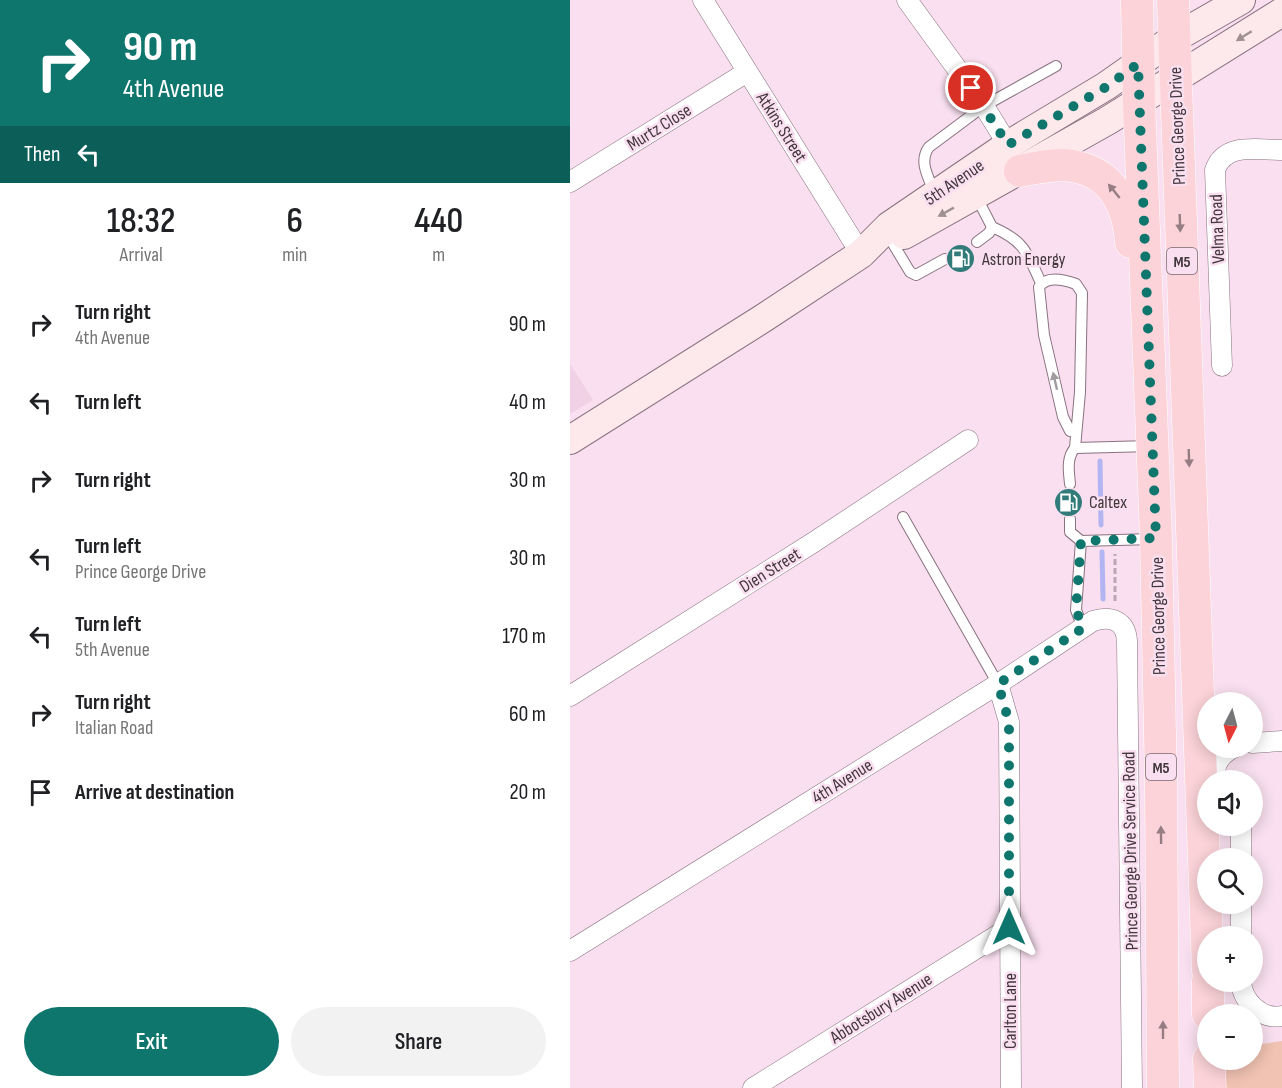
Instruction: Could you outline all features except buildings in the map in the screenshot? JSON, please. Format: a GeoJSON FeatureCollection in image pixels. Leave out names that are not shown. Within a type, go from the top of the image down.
{"type":"FeatureCollection","features":[{"type":"Feature","properties":{"kind":"main road","name":"Prince George Drive"},"geometry":{"type":"LineString","coordinates":[[1137,0],[1156,538],[1161,783],[1163,1088]]}},
{"type":"Feature","properties":{"kind":"main road","name":"Prince George Drive"},"geometry":{"type":"LineString","coordinates":[[1173,0],[1194,612],[1205,848]]}},
{"type":"Feature","properties":{"kind":"main road","name":"5th Avenue"},"geometry":{"type":"LineString","coordinates":[[861,254],[892,242],[976,195],[1014,158],[1106,87],[1173,39],[1241,0]]}},
{"type":"Feature","properties":{"kind":"main road","name":"5th Avenue"},"geometry":{"type":"LineString","coordinates":[[570,440],[861,254],[889,226],[936,194],[1139,102],[1282,12]]}},
{"type":"Feature","properties":{"kind":"main road"},"geometry":{"type":"LineString","coordinates":[[1014,158],[1050,165],[1074,166],[1105,180],[1116,193],[1128,218],[1135,287],[1149,327]]}},
{"type":"Feature","properties":{"kind":"main road"},"geometry":{"type":"LineString","coordinates":[[1209,1070],[1210,1088]]}},
{"type":"Feature","properties":{"kind":"street","name":"Atkins Street"},"geometry":{"type":"LineString","coordinates":[[703,0],[861,254]]}},
{"type":"Feature","properties":{"kind":"street"},"geometry":{"type":"LineString","coordinates":[[907,0],[984,106],[1014,158]]}},
{"type":"Feature","properties":{"kind":"street","name":"Murtz Close"},"geometry":{"type":"LineString","coordinates":[[570,182],[747,72]]}},
{"type":"Feature","properties":{"kind":"street","name":"Velma Road"},"geometry":{"type":"LineString","coordinates":[[1222,366],[1215,170],[1219,159],[1227,153],[1238,150],[1282,150]]}},
{"type":"Feature","properties":{"kind":"street","name":"Dien Street"},"geometry":{"type":"LineString","coordinates":[[570,696],[814,542],[968,440]]}},
{"type":"Feature","properties":{"kind":"street","name":"4th Avenue"},"geometry":{"type":"LineString","coordinates":[[570,951],[998,684],[1083,628],[1115,611]]}},
{"type":"Feature","properties":{"kind":"street","name":"Prince George Drive Service Road"},"geometry":{"type":"LineString","coordinates":[[1115,611],[1124,627],[1127,641],[1132,1088]]}},
{"type":"Feature","properties":{"kind":"street"},"geometry":{"type":"LineString","coordinates":[[1194,612],[1207,662],[1209,692]]}},
{"type":"Feature","properties":{"kind":"street","name":"Carlton Lane"},"geometry":{"type":"LineString","coordinates":[[998,684],[1009,722],[1011,1088]]}},
{"type":"Feature","properties":{"kind":"street"},"geometry":{"type":"LineString","coordinates":[[1263,742],[1282,741]]}},
{"type":"Feature","properties":{"kind":"street","name":"Abbotsbury Avenue"},"geometry":{"type":"LineString","coordinates":[[753,1088],[1009,927]]}},
{"type":"Feature","properties":{"kind":"street"},"geometry":{"type":"LineString","coordinates":[[1242,992],[1262,1014],[1268,1017],[1282,1016]]}},
{"type":"Feature","properties":{"kind":"lane"},"geometry":{"type":"LineString","coordinates":[[936,194],[924,162],[925,153],[932,144],[984,106],[1056,66]]}},
{"type":"Feature","properties":{"kind":"lane"},"geometry":{"type":"LineString","coordinates":[[976,195],[992,227],[1020,243],[1041,284],[1039,291],[1044,335],[1063,417],[1069,429],[1076,432]]}},
{"type":"Feature","properties":{"kind":"lane"},"geometry":{"type":"LineString","coordinates":[[977,242],[992,227]]}},
{"type":"Feature","properties":{"kind":"lane"},"geometry":{"type":"LineString","coordinates":[[892,242],[910,272],[916,275],[945,260]]}},
{"type":"Feature","properties":{"kind":"lane"},"geometry":{"type":"LineString","coordinates":[[1041,284],[1052,279],[1071,282],[1077,284],[1082,293],[1080,392],[1075,448],[1069,461],[1070,484]]}},
{"type":"Feature","properties":{"kind":"lane"},"geometry":{"type":"LineString","coordinates":[[1075,448],[1152,446]]}},
{"type":"Feature","properties":{"kind":"lane"},"geometry":{"type":"LineString","coordinates":[[903,517],[998,684]]}},
{"type":"Feature","properties":{"kind":"lane"},"geometry":{"type":"LineString","coordinates":[[1070,519],[1070,532],[1081,541],[1156,538]]}},
{"type":"Feature","properties":{"kind":"lane"},"geometry":{"type":"LineString","coordinates":[[1081,541],[1076,610],[1083,628]]}},
{"type":"Feature","properties":{"kind":"path"},"geometry":{"type":"LineString","coordinates":[[1115,554],[1115,611]]}},
{"type":"Feature","properties":{"kind":"shaded area"},"geometry":{"type":"Polygon","coordinates":[[[570,364],[593,400],[570,414],[570,364]]]}},
{"type":"Feature","properties":{"kind":"shaded area"},"geometry":{"type":"Polygon","coordinates":[[[1282,1041],[1282,1088],[1226,1088],[1226,1070],[1263,1070],[1263,1044],[1282,1041]]]}},
{"type":"Feature","properties":{"kind":"waterway"},"geometry":{"type":"LineString","coordinates":[[1100,461],[1101,525]]}},
{"type":"Feature","properties":{"kind":"waterway"},"geometry":{"type":"LineString","coordinates":[[1102,552],[1103,599]]}},
{"type":"Feature","properties":{"kind":"place","name":"Astron Energy"},"geometry":{"type":"Point","coordinates":[961,259]}},
{"type":"Feature","properties":{"kind":"place","name":"Caltex"},"geometry":{"type":"Point","coordinates":[1068,502]}},
{"type":"Feature","properties":{"kind":"route"},"geometry":{"type":"LineString","coordinates":[[971,88],[1008,145],[1106,87],[1138,64],[1156,538],[1081,541],[1076,610],[1083,628],[998,684],[1006,705],[1009,722],[1009,927]]}}]}
